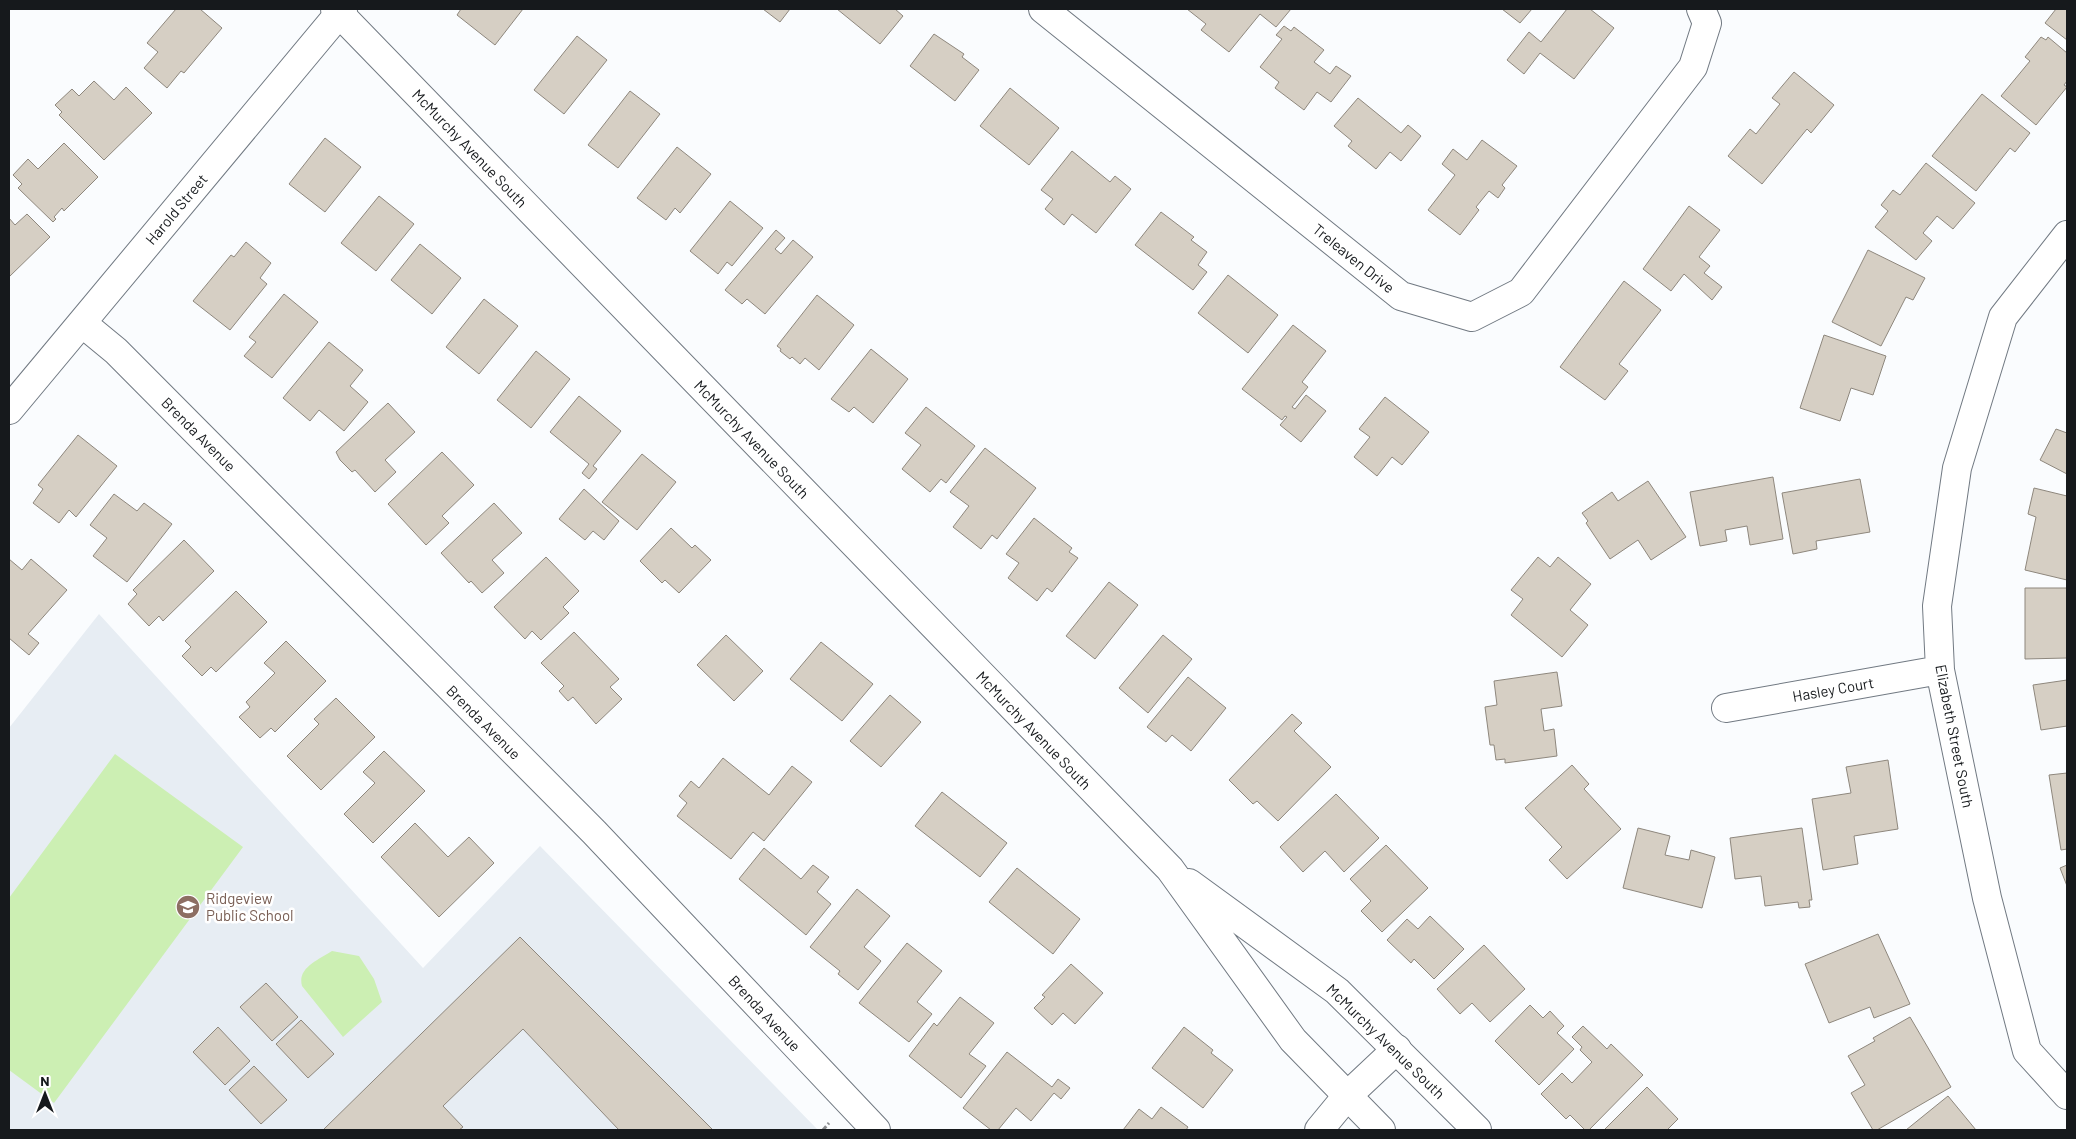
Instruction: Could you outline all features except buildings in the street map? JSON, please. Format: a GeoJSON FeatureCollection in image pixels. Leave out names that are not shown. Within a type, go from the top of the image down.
{"type":"FeatureCollection","features":[{"type":"Feature","properties":{"kind":"street","name":"Treleaven Drive"},"geometry":{"type":"LineString","coordinates":[[1043,9],[1401,296],[1472,318],[1521,292],[1694,67],[1704,16]]}},
{"type":"Feature","properties":{"kind":"street","name":"Harold Street"},"geometry":{"type":"LineString","coordinates":[[9,410],[339,10]]}},
{"type":"Feature","properties":{"kind":"street","name":"McMurchy Avenue South"},"geometry":{"type":"LineString","coordinates":[[339,10],[1170,869],[1293,1040],[1382,1130]]}},
{"type":"Feature","properties":{"kind":"street","name":"Elizabeth Street South"},"geometry":{"type":"LineString","coordinates":[[2067,235],[2003,318],[1957,468],[1937,606],[1940,670],[1987,898],[2028,1051],[2067,1096]]}},
{"type":"Feature","properties":{"kind":"street","name":"Brenda Avenue"},"geometry":{"type":"LineString","coordinates":[[82,323],[116,351],[587,825],[876,1130]]}},
{"type":"Feature","properties":{"kind":"street","name":"Hasley Court"},"geometry":{"type":"LineString","coordinates":[[1726,708],[1940,670]]}},
{"type":"Feature","properties":{"kind":"street","name":"McMurchy Avenue South"},"geometry":{"type":"LineString","coordinates":[[1170,869],[1337,991],[1477,1130]]}},
{"type":"Feature","properties":{"kind":"street"},"geometry":{"type":"LineString","coordinates":[[1319,1130],[1347,1096],[1397,1049]]}},
{"type":"Feature","properties":{"kind":"shaded area","name":"Ridgeview Public School"},"geometry":{"type":"Polygon","coordinates":[[[99,614],[423,968],[540,846],[818,1130],[9,1130],[9,728],[99,614]]]}},
{"type":"Feature","properties":{"kind":"green space"},"geometry":{"type":"Polygon","coordinates":[[[115,754],[243,847],[54,1103],[9,1070],[9,898],[115,754]]]}},
{"type":"Feature","properties":{"kind":"green space"},"geometry":{"type":"Polygon","coordinates":[[[332,951],[359,956],[374,979],[382,1002],[343,1037],[302,986],[301,980],[310,965],[332,951]]]}},
{"type":"Feature","properties":{"kind":"place","name":"Ridgeview Public School"},"geometry":{"type":"Point","coordinates":[188,907]}}]}
